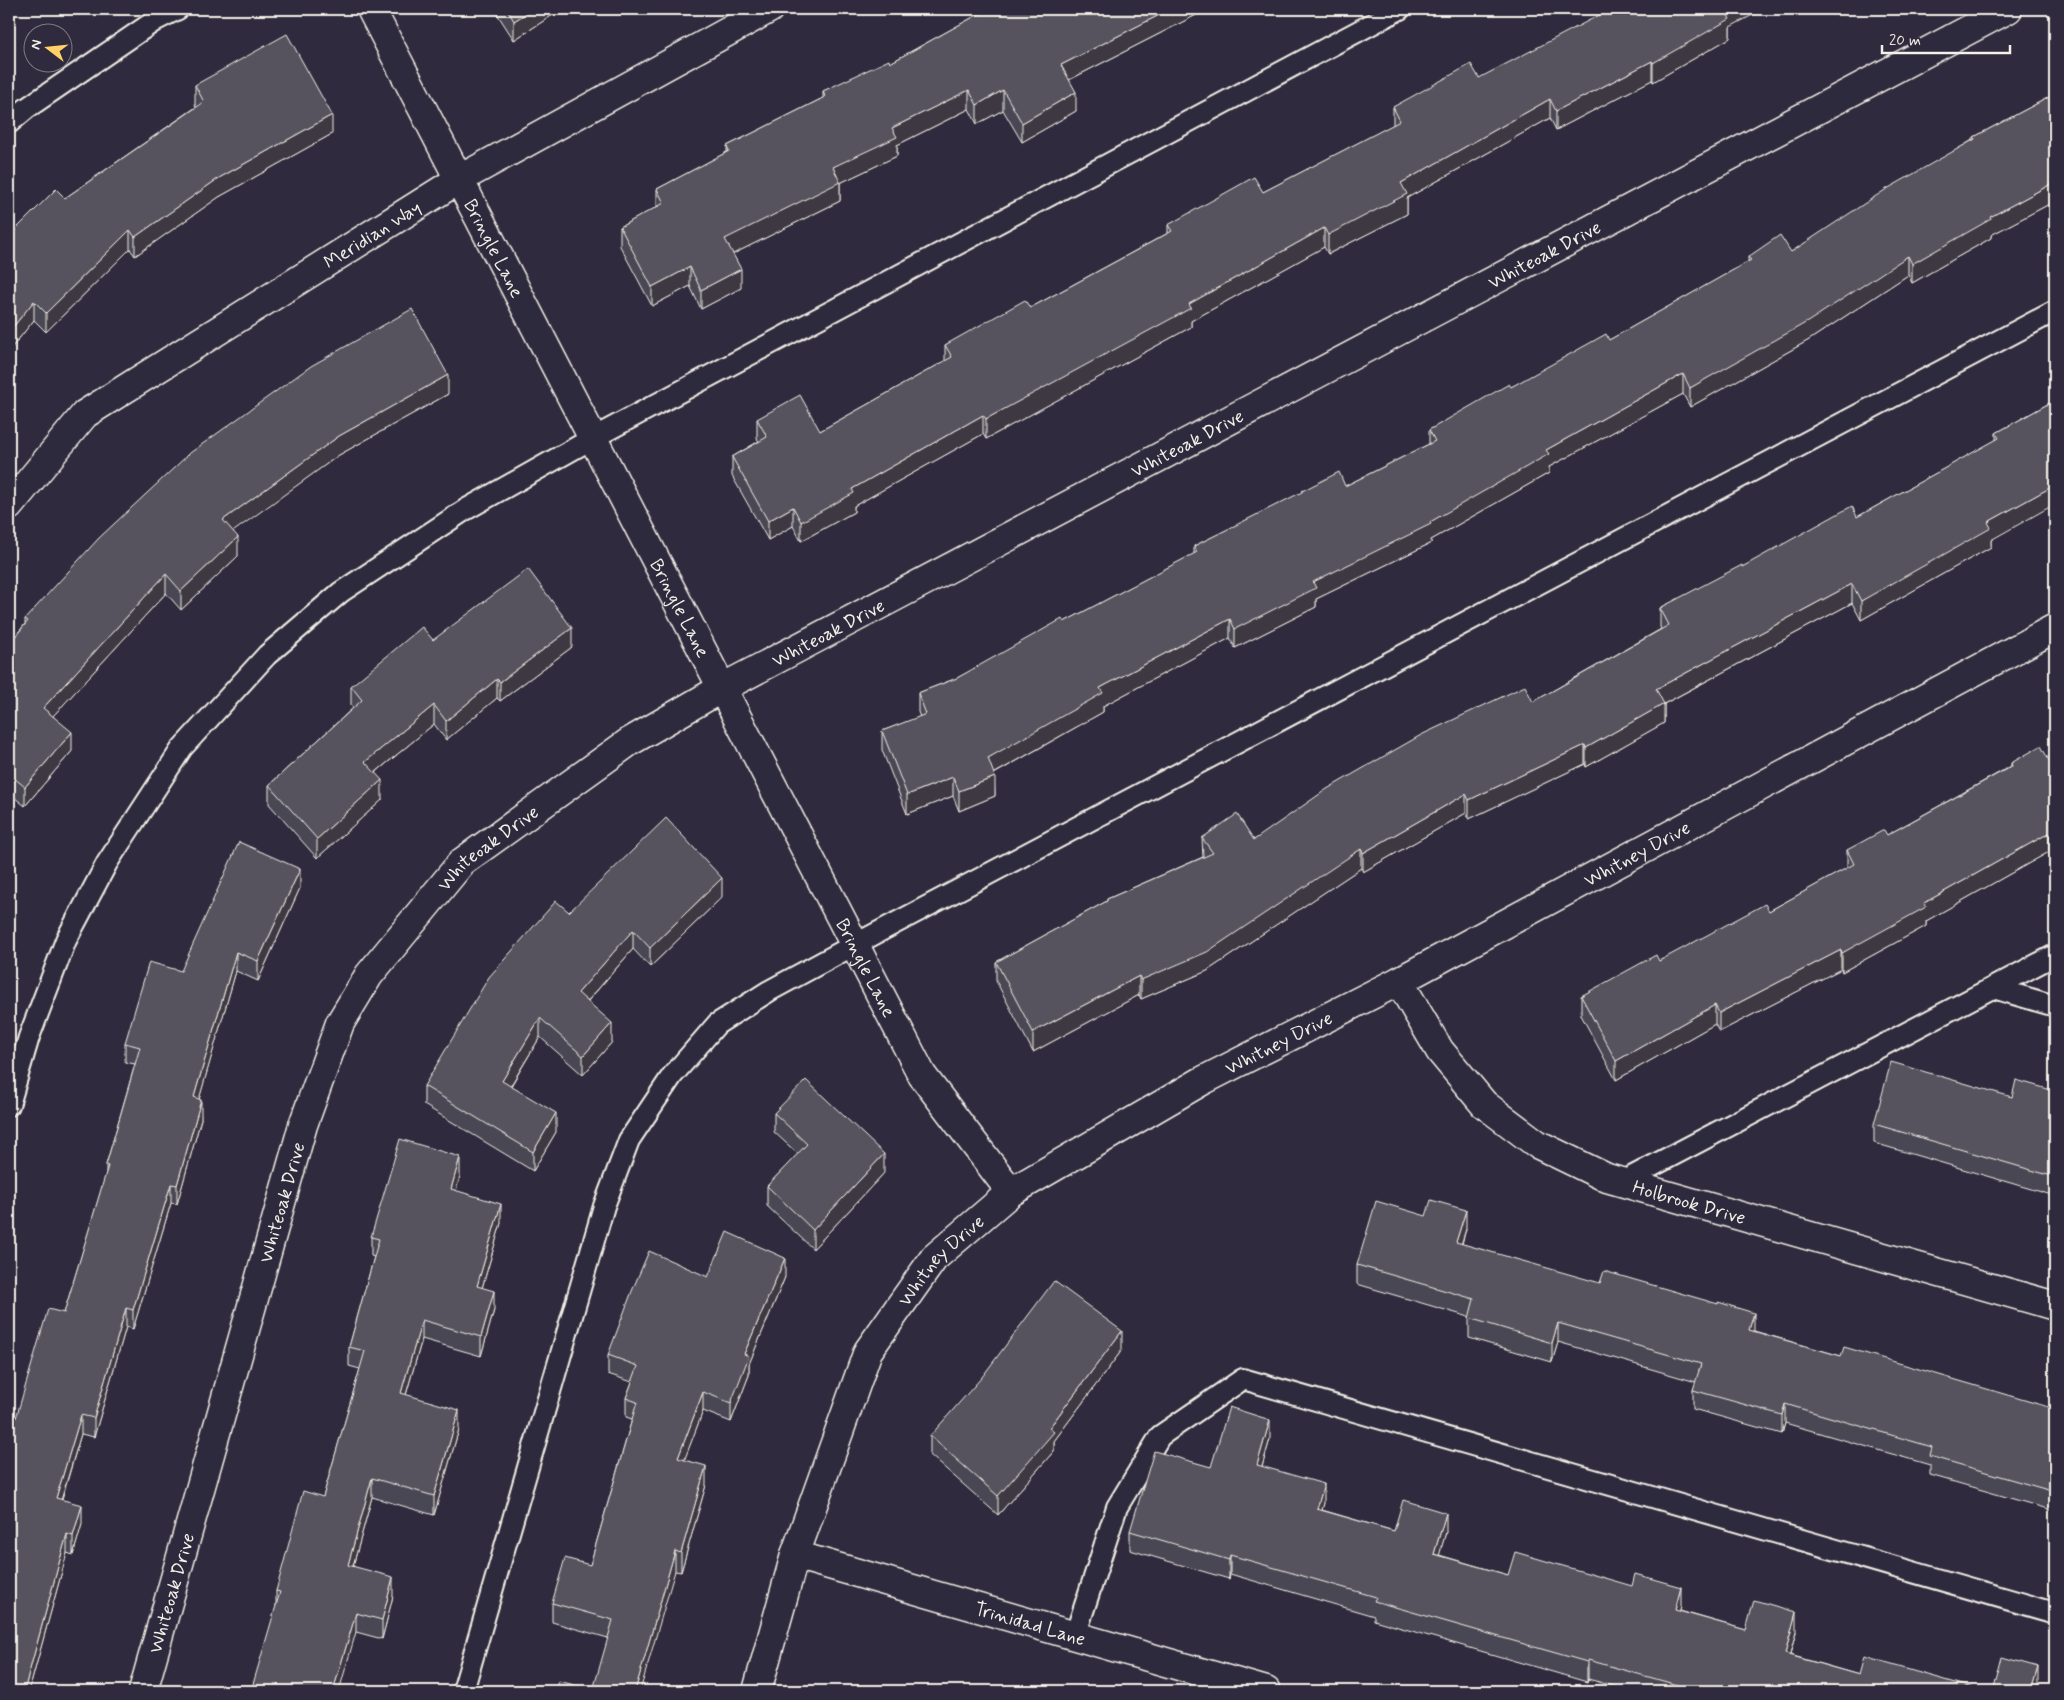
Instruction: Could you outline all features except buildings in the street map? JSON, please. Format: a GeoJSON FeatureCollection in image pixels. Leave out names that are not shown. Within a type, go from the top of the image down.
{"type":"FeatureCollection","features":[{"type":"Feature","properties":{"kind":"street","name":"Bringle Lane"},"geometry":{"type":"LineString","coordinates":[[371,9],[922,1075],[1011,1192]]}},
{"type":"Feature","properties":{"kind":"street","name":"Meridian Way"},"geometry":{"type":"LineString","coordinates":[[9,506],[85,414],[458,180],[769,9]]}},
{"type":"Feature","properties":{"kind":"street","name":"Whiteoak Drive"},"geometry":{"type":"LineString","coordinates":[[143,1691],[303,1126],[340,1023],[368,975],[462,862],[629,742],[722,688],[2008,9]]}},
{"type":"Feature","properties":{"kind":"street","name":"Whitney Drive"},"geometry":{"type":"LineString","coordinates":[[757,1691],[795,1555],[868,1351],[934,1258],[1011,1192],[1202,1081],[1399,981],[2055,628]]}},
{"type":"Feature","properties":{"kind":"street","name":"Holbrook Drive"},"geometry":{"type":"LineString","coordinates":[[1399,981],[1440,1051],[1484,1104],[1537,1144],[1607,1178],[2055,1306]]}},
{"type":"Feature","properties":{"kind":"street","name":"Trinidad Lane"},"geometry":{"type":"LineString","coordinates":[[795,1555],[1266,1691]]}},
{"type":"Feature","properties":{"kind":"lane"},"geometry":{"type":"LineString","coordinates":[[9,123],[27,108],[140,31],[178,9]]}},
{"type":"Feature","properties":{"kind":"lane"},"geometry":{"type":"LineString","coordinates":[[9,1105],[29,1037],[66,940],[107,863],[182,748],[267,655],[341,592],[465,510],[593,438],[1400,9]]}},
{"type":"Feature","properties":{"kind":"lane"},"geometry":{"type":"LineString","coordinates":[[463,1691],[604,1206],[629,1140],[672,1076],[717,1024],[769,991],[854,945],[2055,311]]}},
{"type":"Feature","properties":{"kind":"lane"},"geometry":{"type":"LineString","coordinates":[[1622,1182],[2055,955]]}},
{"type":"Feature","properties":{"kind":"lane"},"geometry":{"type":"LineString","coordinates":[[1993,988],[2055,1006]]}},
{"type":"Feature","properties":{"kind":"lane"},"geometry":{"type":"LineString","coordinates":[[1075,1636],[1117,1507],[1160,1436],[1243,1379],[2055,1612]]}}]}
